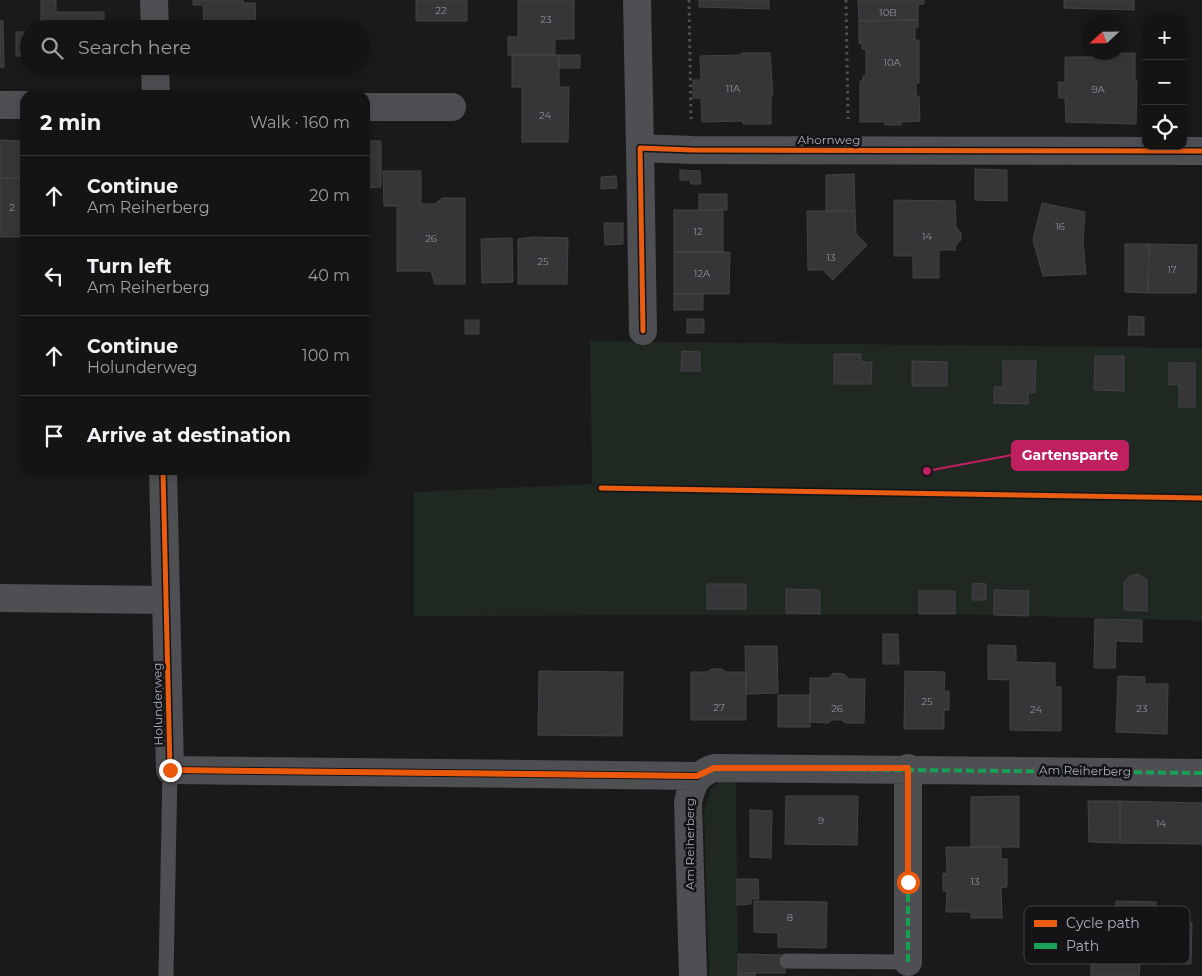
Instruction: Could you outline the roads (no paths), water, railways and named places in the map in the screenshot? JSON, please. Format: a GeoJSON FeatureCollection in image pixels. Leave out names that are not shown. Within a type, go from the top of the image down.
{"type":"FeatureCollection","features":[{"type":"Feature","properties":{"kind":"street"},"geometry":{"type":"LineString","coordinates":[[154,0],[154,20]]}},
{"type":"Feature","properties":{"kind":"street"},"geometry":{"type":"LineString","coordinates":[[637,0],[643,331]]}},
{"type":"Feature","properties":{"kind":"street"},"geometry":{"type":"LineString","coordinates":[[155,75],[156,90]]}},
{"type":"Feature","properties":{"kind":"street"},"geometry":{"type":"LineString","coordinates":[[0,105],[20,105]]}},
{"type":"Feature","properties":{"kind":"street"},"geometry":{"type":"LineString","coordinates":[[370,107],[452,107]]}},
{"type":"Feature","properties":{"kind":"street","name":"Ahornweg"},"geometry":{"type":"LineString","coordinates":[[640,148],[692,150],[1202,151]]}},
{"type":"Feature","properties":{"kind":"street","name":"Holunderweg"},"geometry":{"type":"LineString","coordinates":[[163,475],[170,770]]}},
{"type":"Feature","properties":{"kind":"street"},"geometry":{"type":"LineString","coordinates":[[0,598],[166,600]]}},
{"type":"Feature","properties":{"kind":"street","name":"Am Reiherberg"},"geometry":{"type":"LineString","coordinates":[[693,976],[688,810],[691,788],[697,776],[714,768],[908,768],[1202,773]]}},
{"type":"Feature","properties":{"kind":"street"},"geometry":{"type":"LineString","coordinates":[[908,768],[908,962]]}},
{"type":"Feature","properties":{"kind":"street"},"geometry":{"type":"LineString","coordinates":[[170,770],[697,776]]}},
{"type":"Feature","properties":{"kind":"lane","name":"Holunderweg"},"geometry":{"type":"LineString","coordinates":[[166,976],[170,770]]}},
{"type":"Feature","properties":{"kind":"lane"},"geometry":{"type":"LineString","coordinates":[[787,961],[908,962]]}},
{"type":"Feature","properties":{"kind":"place","name":"Gartensparte"},"geometry":{"type":"Point","coordinates":[927,471]}}]}
